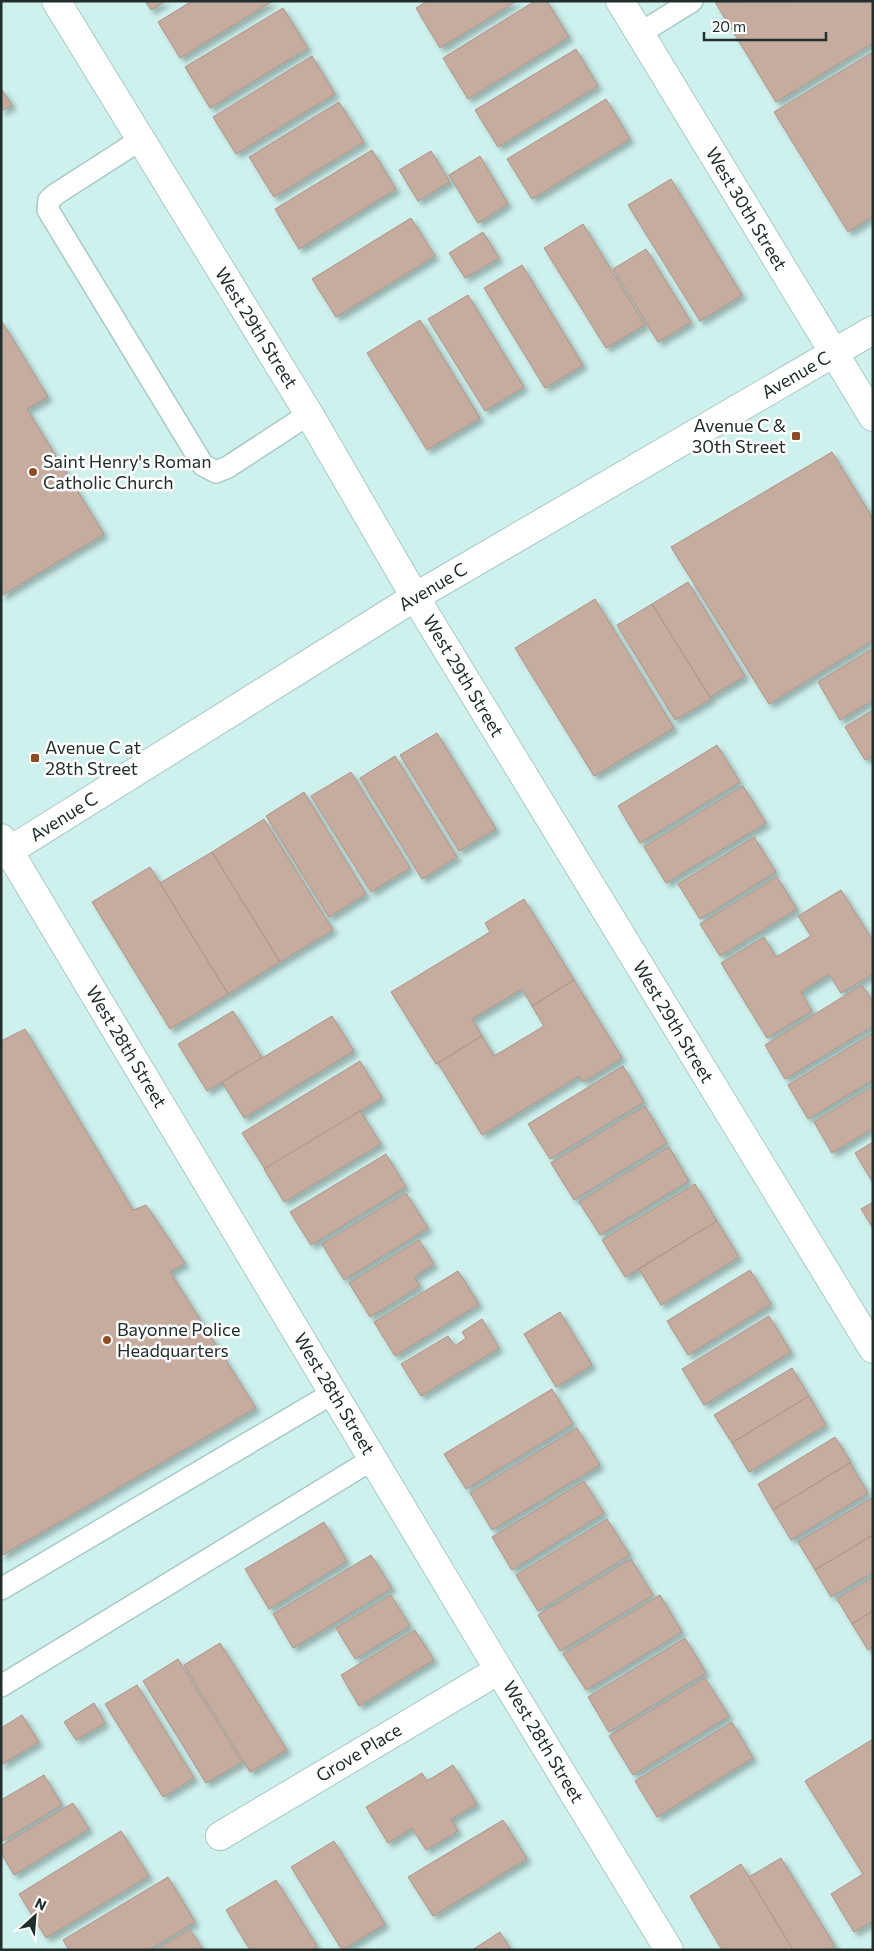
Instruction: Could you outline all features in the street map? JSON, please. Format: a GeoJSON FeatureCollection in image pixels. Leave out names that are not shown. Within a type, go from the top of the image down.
{"type":"FeatureCollection","features":[{"type":"Feature","properties":{"kind":"street","name":"West 29th Street"},"geometry":{"type":"LineString","coordinates":[[56,1],[309,414],[415,597],[873,1349]]}},
{"type":"Feature","properties":{"kind":"street","name":"West 30th Street"},"geometry":{"type":"LineString","coordinates":[[620,1],[873,417]]}},
{"type":"Feature","properties":{"kind":"street","name":"Avenue C"},"geometry":{"type":"LineString","coordinates":[[4,848],[415,597],[873,330]]}},
{"type":"Feature","properties":{"kind":"street","name":"West 28th Street"},"geometry":{"type":"LineString","coordinates":[[4,848],[669,1950]]}},
{"type":"Feature","properties":{"kind":"street","name":"Grove Place"},"geometry":{"type":"LineString","coordinates":[[220,1836],[499,1670]]}},
{"type":"Feature","properties":{"kind":"lane"},"geometry":{"type":"LineString","coordinates":[[640,34],[692,1]]}},
{"type":"Feature","properties":{"kind":"lane"},"geometry":{"type":"LineString","coordinates":[[140,140],[56,194],[49,200],[48,210],[203,466],[216,472],[228,467],[309,414]]}},
{"type":"Feature","properties":{"kind":"lane"},"geometry":{"type":"LineString","coordinates":[[1,1590],[333,1393]]}},
{"type":"Feature","properties":{"kind":"lane"},"geometry":{"type":"LineString","coordinates":[[1,1686],[373,1459]]}},
{"type":"Feature","properties":{"kind":"building"},"geometry":{"type":"Polygon","coordinates":[[[145,1],[166,1],[151,10],[145,1]]]}},
{"type":"Feature","properties":{"kind":"building"},"geometry":{"type":"Polygon","coordinates":[[[192,1],[273,1],[180,58],[158,22],[192,1]]]}},
{"type":"Feature","properties":{"kind":"building"},"geometry":{"type":"Polygon","coordinates":[[[427,1],[517,1],[440,48],[416,8],[427,1]]]}},
{"type":"Feature","properties":{"kind":"building"},"geometry":{"type":"Polygon","coordinates":[[[535,1],[547,1],[569,37],[468,99],[443,58],[535,1]]]}},
{"type":"Feature","properties":{"kind":"building"},"geometry":{"type":"Polygon","coordinates":[[[873,1],[873,43],[776,102],[715,2],[873,1]]]}},
{"type":"Feature","properties":{"kind":"building"},"geometry":{"type":"Polygon","coordinates":[[[283,8],[308,48],[210,108],[185,67],[283,8]]]}},
{"type":"Feature","properties":{"kind":"building"},"geometry":{"type":"Polygon","coordinates":[[[576,49],[598,86],[498,147],[475,110],[576,49]]]}},
{"type":"Feature","properties":{"kind":"building"},"geometry":{"type":"Polygon","coordinates":[[[873,52],[873,216],[848,232],[774,112],[873,52]]]}},
{"type":"Feature","properties":{"kind":"building"},"geometry":{"type":"Polygon","coordinates":[[[312,56],[335,94],[236,154],[213,117],[312,56]]]}},
{"type":"Feature","properties":{"kind":"building"},"geometry":{"type":"Polygon","coordinates":[[[1,88],[12,105],[1,111],[1,88]]]}},
{"type":"Feature","properties":{"kind":"building"},"geometry":{"type":"Polygon","coordinates":[[[606,99],[630,139],[532,199],[507,159],[606,99]]]}},
{"type":"Feature","properties":{"kind":"building"},"geometry":{"type":"Polygon","coordinates":[[[339,102],[364,142],[274,197],[249,157],[339,102]]]}},
{"type":"Feature","properties":{"kind":"building"},"geometry":{"type":"Polygon","coordinates":[[[372,150],[396,189],[299,249],[275,209],[372,150]]]}},
{"type":"Feature","properties":{"kind":"building"},"geometry":{"type":"Polygon","coordinates":[[[431,151],[450,182],[418,201],[399,170],[431,151]]]}},
{"type":"Feature","properties":{"kind":"building"},"geometry":{"type":"Polygon","coordinates":[[[480,156],[508,204],[478,223],[449,175],[480,156]]]}},
{"type":"Feature","properties":{"kind":"building"},"geometry":{"type":"Polygon","coordinates":[[[671,179],[742,295],[700,321],[628,205],[671,179]]]}},
{"type":"Feature","properties":{"kind":"building"},"geometry":{"type":"Polygon","coordinates":[[[411,218],[435,256],[336,317],[312,279],[411,218]]]}},
{"type":"Feature","properties":{"kind":"building"},"geometry":{"type":"Polygon","coordinates":[[[583,224],[645,325],[606,348],[544,248],[583,224]]]}},
{"type":"Feature","properties":{"kind":"building"},"geometry":{"type":"Polygon","coordinates":[[[483,232],[499,258],[465,278],[449,253],[483,232]]]}},
{"type":"Feature","properties":{"kind":"building"},"geometry":{"type":"Polygon","coordinates":[[[646,249],[691,322],[658,342],[613,269],[646,249]]]}},
{"type":"Feature","properties":{"kind":"building"},"geometry":{"type":"Polygon","coordinates":[[[522,265],[583,365],[545,388],[484,288],[522,265]]]}},
{"type":"Feature","properties":{"kind":"building"},"geometry":{"type":"Polygon","coordinates":[[[468,295],[524,387],[485,411],[428,319],[468,295]]]}},
{"type":"Feature","properties":{"kind":"building","name":"Saint Henry's Roman Catholic Church"},"geometry":{"type":"Polygon","coordinates":[[[1,320],[48,397],[27,409],[104,534],[1,596],[1,320]]]}},
{"type":"Feature","properties":{"kind":"building"},"geometry":{"type":"Polygon","coordinates":[[[420,320],[480,418],[427,450],[367,353],[420,320]]]}},
{"type":"Feature","properties":{"kind":"building"},"geometry":{"type":"Polygon","coordinates":[[[832,452],[873,519],[873,640],[769,704],[671,547],[832,452]]]}},
{"type":"Feature","properties":{"kind":"building"},"geometry":{"type":"Polygon","coordinates":[[[688,582],[745,676],[710,697],[652,604],[688,582]]]}},
{"type":"Feature","properties":{"kind":"building"},"geometry":{"type":"Polygon","coordinates":[[[595,599],[674,728],[594,776],[515,648],[595,599]]]}},
{"type":"Feature","properties":{"kind":"building"},"geometry":{"type":"Polygon","coordinates":[[[652,604],[711,699],[675,720],[617,625],[652,604]]]}},
{"type":"Feature","properties":{"kind":"building"},"geometry":{"type":"Polygon","coordinates":[[[873,648],[873,700],[840,720],[818,682],[873,648]]]}},
{"type":"Feature","properties":{"kind":"building"},"geometry":{"type":"Polygon","coordinates":[[[873,710],[873,756],[865,760],[845,727],[873,710]]]}},
{"type":"Feature","properties":{"kind":"building"},"geometry":{"type":"Polygon","coordinates":[[[437,733],[496,829],[459,851],[400,755],[437,733]]]}},
{"type":"Feature","properties":{"kind":"building"},"geometry":{"type":"Polygon","coordinates":[[[717,745],[740,782],[640,843],[618,806],[717,745]]]}},
{"type":"Feature","properties":{"kind":"building"},"geometry":{"type":"Polygon","coordinates":[[[395,756],[457,857],[422,879],[360,778],[395,756]]]}},
{"type":"Feature","properties":{"kind":"building"},"geometry":{"type":"Polygon","coordinates":[[[351,772],[410,868],[371,892],[311,796],[351,772]]]}},
{"type":"Feature","properties":{"kind":"building"},"geometry":{"type":"Polygon","coordinates":[[[743,786],[766,823],[666,883],[644,847],[743,786]]]}},
{"type":"Feature","properties":{"kind":"building"},"geometry":{"type":"Polygon","coordinates":[[[304,792],[366,894],[329,917],[266,816],[304,792]]]}},
{"type":"Feature","properties":{"kind":"building"},"geometry":{"type":"Polygon","coordinates":[[[264,819],[333,930],[280,962],[212,852],[264,819]]]}},
{"type":"Feature","properties":{"kind":"building"},"geometry":{"type":"Polygon","coordinates":[[[754,837],[776,872],[700,919],[678,884],[754,837]]]}},
{"type":"Feature","properties":{"kind":"building"},"geometry":{"type":"Polygon","coordinates":[[[212,852],[280,962],[228,994],[160,883],[212,852]]]}},
{"type":"Feature","properties":{"kind":"building"},"geometry":{"type":"Polygon","coordinates":[[[150,867],[228,994],[170,1029],[92,902],[150,867]]]}},
{"type":"Feature","properties":{"kind":"building"},"geometry":{"type":"Polygon","coordinates":[[[777,877],[797,909],[720,956],[700,924],[777,877]]]}},
{"type":"Feature","properties":{"kind":"building"},"geometry":{"type":"Polygon","coordinates":[[[841,890],[873,941],[873,974],[841,993],[829,974],[801,992],[812,1011],[767,1038],[721,963],[764,937],[776,957],[811,936],[798,916],[841,890]]]}},
{"type":"Feature","properties":{"kind":"building"},"geometry":{"type":"Polygon","coordinates":[[[524,899],[574,980],[532,1006],[522,989],[472,1019],[482,1036],[436,1064],[391,992],[490,932],[485,923],[524,899]]]}},
{"type":"Feature","properties":{"kind":"building"},"geometry":{"type":"Polygon","coordinates":[[[574,980],[622,1058],[583,1082],[579,1076],[482,1135],[438,1063],[482,1036],[494,1056],[544,1026],[532,1006],[574,980]]]}},
{"type":"Feature","properties":{"kind":"building"},"geometry":{"type":"Polygon","coordinates":[[[862,985],[873,1002],[873,1026],[785,1079],[765,1045],[862,985]]]}},
{"type":"Feature","properties":{"kind":"building"},"geometry":{"type":"Polygon","coordinates":[[[233,1011],[262,1058],[207,1091],[178,1044],[233,1011]]]}},
{"type":"Feature","properties":{"kind":"building"},"geometry":{"type":"Polygon","coordinates":[[[332,1016],[354,1051],[244,1118],[222,1082],[332,1016]]]}},
{"type":"Feature","properties":{"kind":"building","name":"Bayonne Police Headquarters"},"geometry":{"type":"Polygon","coordinates":[[[25,1029],[133,1210],[146,1205],[185,1263],[170,1272],[256,1408],[1,1556],[1,1041],[25,1029]]]}},
{"type":"Feature","properties":{"kind":"building"},"geometry":{"type":"Polygon","coordinates":[[[873,1033],[873,1080],[808,1119],[788,1085],[873,1033]]]}},
{"type":"Feature","properties":{"kind":"building"},"geometry":{"type":"Polygon","coordinates":[[[360,1061],[382,1098],[265,1169],[242,1133],[360,1061]]]}},
{"type":"Feature","properties":{"kind":"building"},"geometry":{"type":"Polygon","coordinates":[[[623,1066],[644,1102],[550,1159],[528,1124],[623,1066]]]}},
{"type":"Feature","properties":{"kind":"building"},"geometry":{"type":"Polygon","coordinates":[[[873,1086],[873,1128],[832,1153],[814,1122],[873,1086]]]}},
{"type":"Feature","properties":{"kind":"building"},"geometry":{"type":"Polygon","coordinates":[[[645,1106],[667,1143],[574,1200],[551,1163],[645,1106]]]}},
{"type":"Feature","properties":{"kind":"building"},"geometry":{"type":"Polygon","coordinates":[[[360,1111],[381,1144],[284,1202],[264,1169],[360,1111]]]}},
{"type":"Feature","properties":{"kind":"building"},"geometry":{"type":"Polygon","coordinates":[[[873,1142],[873,1183],[855,1153],[873,1142]]]}},
{"type":"Feature","properties":{"kind":"building"},"geometry":{"type":"Polygon","coordinates":[[[669,1147],[689,1181],[600,1235],[579,1202],[669,1147]]]}},
{"type":"Feature","properties":{"kind":"building"},"geometry":{"type":"Polygon","coordinates":[[[386,1154],[406,1187],[311,1245],[290,1212],[386,1154]]]}},
{"type":"Feature","properties":{"kind":"building"},"geometry":{"type":"Polygon","coordinates":[[[695,1184],[717,1221],[625,1277],[602,1240],[695,1184]]]}},
{"type":"Feature","properties":{"kind":"building"},"geometry":{"type":"Polygon","coordinates":[[[406,1193],[428,1228],[344,1280],[322,1244],[406,1193]]]}},
{"type":"Feature","properties":{"kind":"building"},"geometry":{"type":"Polygon","coordinates":[[[873,1202],[873,1228],[861,1209],[873,1202]]]}},
{"type":"Feature","properties":{"kind":"building"},"geometry":{"type":"Polygon","coordinates":[[[717,1221],[739,1257],[661,1305],[639,1269],[717,1221]]]}},
{"type":"Feature","properties":{"kind":"building"},"geometry":{"type":"Polygon","coordinates":[[[419,1240],[434,1264],[414,1277],[420,1286],[370,1317],[349,1283],[419,1240]]]}},
{"type":"Feature","properties":{"kind":"building"},"geometry":{"type":"Polygon","coordinates":[[[750,1270],[771,1304],[688,1355],[667,1321],[750,1270]]]}},
{"type":"Feature","properties":{"kind":"building"},"geometry":{"type":"Polygon","coordinates":[[[458,1271],[479,1304],[395,1356],[374,1322],[458,1271]]]}},
{"type":"Feature","properties":{"kind":"building"},"geometry":{"type":"Polygon","coordinates":[[[560,1312],[592,1365],[556,1387],[524,1334],[560,1312]]]}},
{"type":"Feature","properties":{"kind":"building"},"geometry":{"type":"Polygon","coordinates":[[[769,1316],[791,1352],[704,1405],[682,1369],[769,1316]]]}},
{"type":"Feature","properties":{"kind":"building"},"geometry":{"type":"Polygon","coordinates":[[[482,1319],[499,1348],[421,1396],[401,1364],[448,1336],[455,1346],[466,1338],[462,1332],[482,1319]]]}},
{"type":"Feature","properties":{"kind":"building"},"geometry":{"type":"Polygon","coordinates":[[[792,1368],[809,1396],[732,1443],[714,1415],[792,1368]]]}},
{"type":"Feature","properties":{"kind":"building"},"geometry":{"type":"Polygon","coordinates":[[[552,1389],[573,1424],[466,1489],[444,1454],[552,1389]]]}},
{"type":"Feature","properties":{"kind":"building"},"geometry":{"type":"Polygon","coordinates":[[[809,1396],[826,1425],[749,1472],[732,1443],[809,1396]]]}},
{"type":"Feature","properties":{"kind":"building"},"geometry":{"type":"Polygon","coordinates":[[[577,1428],[600,1465],[492,1530],[470,1493],[577,1428]]]}},
{"type":"Feature","properties":{"kind":"building"},"geometry":{"type":"Polygon","coordinates":[[[835,1437],[851,1462],[773,1510],[758,1484],[835,1437]]]}},
{"type":"Feature","properties":{"kind":"building"},"geometry":{"type":"Polygon","coordinates":[[[850,1463],[868,1493],[791,1540],[773,1510],[850,1463]]]}},
{"type":"Feature","properties":{"kind":"building"},"geometry":{"type":"Polygon","coordinates":[[[584,1481],[604,1513],[512,1570],[492,1537],[584,1481]]]}},
{"type":"Feature","properties":{"kind":"building"},"geometry":{"type":"Polygon","coordinates":[[[873,1497],[873,1535],[815,1570],[798,1542],[873,1497]]]}},
{"type":"Feature","properties":{"kind":"building"},"geometry":{"type":"Polygon","coordinates":[[[607,1519],[630,1555],[538,1611],[516,1575],[607,1519]]]}},
{"type":"Feature","properties":{"kind":"building"},"geometry":{"type":"Polygon","coordinates":[[[324,1522],[347,1561],[269,1609],[245,1569],[324,1522]]]}},
{"type":"Feature","properties":{"kind":"building"},"geometry":{"type":"Polygon","coordinates":[[[873,1535],[873,1572],[831,1597],[815,1570],[873,1535]]]}},
{"type":"Feature","properties":{"kind":"building"},"geometry":{"type":"Polygon","coordinates":[[[371,1555],[392,1588],[293,1648],[273,1614],[371,1555]]]}},
{"type":"Feature","properties":{"kind":"building"},"geometry":{"type":"Polygon","coordinates":[[[631,1559],[653,1595],[560,1651],[538,1615],[631,1559]]]}},
{"type":"Feature","properties":{"kind":"building"},"geometry":{"type":"Polygon","coordinates":[[[873,1577],[873,1611],[852,1624],[837,1599],[873,1577]]]}},
{"type":"Feature","properties":{"kind":"building"},"geometry":{"type":"Polygon","coordinates":[[[391,1595],[410,1626],[355,1659],[336,1628],[391,1595]]]}},
{"type":"Feature","properties":{"kind":"building"},"geometry":{"type":"Polygon","coordinates":[[[660,1595],[682,1632],[586,1690],[563,1654],[660,1595]]]}},
{"type":"Feature","properties":{"kind":"building"},"geometry":{"type":"Polygon","coordinates":[[[873,1611],[873,1646],[868,1650],[852,1624],[873,1611]]]}},
{"type":"Feature","properties":{"kind":"building"},"geometry":{"type":"Polygon","coordinates":[[[415,1630],[434,1660],[359,1706],[341,1675],[415,1630]]]}},
{"type":"Feature","properties":{"kind":"building"},"geometry":{"type":"Polygon","coordinates":[[[685,1638],[706,1673],[609,1732],[588,1697],[685,1638]]]}},
{"type":"Feature","properties":{"kind":"building"},"geometry":{"type":"Polygon","coordinates":[[[220,1643],[287,1750],[250,1772],[184,1665],[220,1643]]]}},
{"type":"Feature","properties":{"kind":"building"},"geometry":{"type":"Polygon","coordinates":[[[178,1659],[242,1762],[206,1783],[143,1681],[178,1659]]]}},
{"type":"Feature","properties":{"kind":"building"},"geometry":{"type":"Polygon","coordinates":[[[705,1678],[729,1716],[633,1775],[609,1736],[705,1678]]]}},
{"type":"Feature","properties":{"kind":"building"},"geometry":{"type":"Polygon","coordinates":[[[137,1685],[194,1778],[163,1797],[105,1704],[137,1685]]]}},
{"type":"Feature","properties":{"kind":"building"},"geometry":{"type":"Polygon","coordinates":[[[94,1703],[105,1723],[76,1740],[64,1722],[94,1703]]]}},
{"type":"Feature","properties":{"kind":"building"},"geometry":{"type":"Polygon","coordinates":[[[22,1715],[39,1742],[1,1765],[1,1728],[22,1715]]]}},
{"type":"Feature","properties":{"kind":"building"},"geometry":{"type":"Polygon","coordinates":[[[732,1722],[753,1758],[657,1817],[635,1781],[732,1722]]]}},
{"type":"Feature","properties":{"kind":"building"},"geometry":{"type":"Polygon","coordinates":[[[873,1739],[873,1921],[854,1932],[831,1894],[863,1874],[805,1781],[873,1739]]]}},
{"type":"Feature","properties":{"kind":"building"},"geometry":{"type":"Polygon","coordinates":[[[453,1765],[477,1804],[451,1819],[458,1831],[426,1850],[412,1828],[388,1843],[366,1807],[422,1773],[427,1781],[453,1765]]]}},
{"type":"Feature","properties":{"kind":"building"},"geometry":{"type":"Polygon","coordinates":[[[44,1775],[62,1805],[1,1842],[1,1800],[44,1775]]]}},
{"type":"Feature","properties":{"kind":"building"},"geometry":{"type":"Polygon","coordinates":[[[73,1803],[89,1829],[14,1875],[1,1853],[1,1846],[73,1803]]]}},
{"type":"Feature","properties":{"kind":"building"},"geometry":{"type":"Polygon","coordinates":[[[503,1820],[527,1859],[433,1916],[408,1877],[503,1820]]]}},
{"type":"Feature","properties":{"kind":"building"},"geometry":{"type":"Polygon","coordinates":[[[121,1831],[149,1876],[46,1938],[19,1894],[121,1831]]]}},
{"type":"Feature","properties":{"kind":"building"},"geometry":{"type":"Polygon","coordinates":[[[334,1841],[385,1924],[342,1950],[291,1867],[334,1841]]]}},
{"type":"Feature","properties":{"kind":"building"},"geometry":{"type":"Polygon","coordinates":[[[781,1858],[835,1946],[828,1950],[793,1950],[749,1877],[781,1858]]]}},
{"type":"Feature","properties":{"kind":"building"},"geometry":{"type":"Polygon","coordinates":[[[741,1864],[793,1950],[722,1950],[690,1896],[741,1864]]]}},
{"type":"Feature","properties":{"kind":"building"},"geometry":{"type":"Polygon","coordinates":[[[168,1877],[195,1922],[149,1950],[69,1950],[63,1940],[168,1877]]]}},
{"type":"Feature","properties":{"kind":"building"},"geometry":{"type":"Polygon","coordinates":[[[276,1880],[317,1946],[312,1950],[250,1950],[226,1910],[276,1880]]]}},
{"type":"Feature","properties":{"kind":"building"},"geometry":{"type":"Polygon","coordinates":[[[190,1929],[203,1950],[156,1950],[190,1929]]]}},
{"type":"Feature","properties":{"kind":"building"},"geometry":{"type":"Polygon","coordinates":[[[500,1932],[511,1950],[472,1950],[500,1932]]]}},
{"type":"Feature","properties":{"kind":"place","name":"Avenue C & 30th Street"},"geometry":{"type":"Point","coordinates":[796,436]}},
{"type":"Feature","properties":{"kind":"place","name":"Saint Henry's Roman Catholic Church"},"geometry":{"type":"Point","coordinates":[33,472]}},
{"type":"Feature","properties":{"kind":"place","name":"Avenue C at 28th Street"},"geometry":{"type":"Point","coordinates":[35,758]}},
{"type":"Feature","properties":{"kind":"place","name":"Bayonne Police Headquarters"},"geometry":{"type":"Point","coordinates":[107,1340]}}]}
